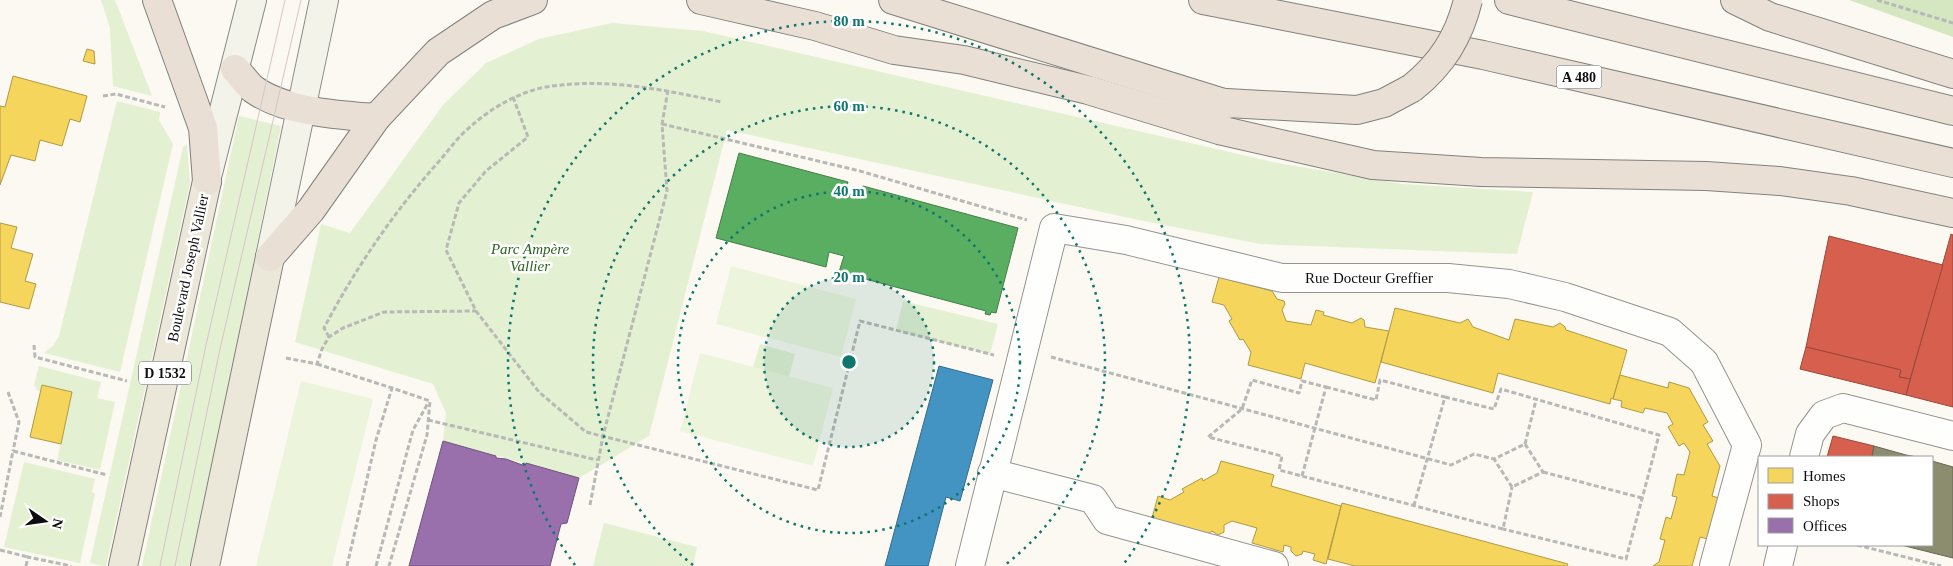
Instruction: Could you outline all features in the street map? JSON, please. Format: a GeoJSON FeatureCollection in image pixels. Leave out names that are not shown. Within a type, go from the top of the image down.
{"type":"FeatureCollection","features":[{"type":"Feature","properties":{"kind":"highway"},"geometry":{"type":"LineString","coordinates":[[157,0],[203,128],[207,181]]}},
{"type":"Feature","properties":{"kind":"highway"},"geometry":{"type":"LineString","coordinates":[[270,257],[311,210],[376,118],[438,52],[493,15],[533,0]]}},
{"type":"Feature","properties":{"kind":"highway"},"geometry":{"type":"LineString","coordinates":[[701,0],[815,26],[894,50],[964,60],[1088,90],[1219,130],[1373,165],[1482,172],[1706,176],[1780,181],[1851,191],[1953,213]]}},
{"type":"Feature","properties":{"kind":"highway"},"geometry":{"type":"LineString","coordinates":[[893,0],[1227,104]]}},
{"type":"Feature","properties":{"kind":"highway","name":"A 480"},"geometry":{"type":"LineString","coordinates":[[1203,0],[1358,28],[1483,54],[1953,164]]}},
{"type":"Feature","properties":{"kind":"highway"},"geometry":{"type":"LineString","coordinates":[[1088,90],[1227,104],[1357,110],[1384,103],[1412,88],[1425,78],[1450,49],[1463,20],[1468,0]]}},
{"type":"Feature","properties":{"kind":"highway"},"geometry":{"type":"LineString","coordinates":[[1509,0],[1953,111]]}},
{"type":"Feature","properties":{"kind":"highway"},"geometry":{"type":"LineString","coordinates":[[1735,0],[1770,17],[1953,74]]}},
{"type":"Feature","properties":{"kind":"highway"},"geometry":{"type":"LineString","coordinates":[[235,68],[253,88],[300,108],[325,114],[376,118]]}},
{"type":"Feature","properties":{"kind":"main road","name":"Boulevard Joseph Vallier"},"geometry":{"type":"LineString","coordinates":[[123,566],[207,181],[252,0]]}},
{"type":"Feature","properties":{"kind":"main road"},"geometry":{"type":"LineString","coordinates":[[206,566],[324,0]]}},
{"type":"Feature","properties":{"kind":"street"},"geometry":{"type":"LineString","coordinates":[[970,566],[1054,228]]}},
{"type":"Feature","properties":{"kind":"street","name":"Rue Docteur Greffier"},"geometry":{"type":"LineString","coordinates":[[1054,228],[1126,240],[1282,278],[1448,278],[1509,284],[1565,298],[1670,332],[1704,362],[1747,445],[1714,566]]}},
{"type":"Feature","properties":{"kind":"street"},"geometry":{"type":"LineString","coordinates":[[1804,456],[1810,434],[1824,415],[1843,408],[1953,436]]}},
{"type":"Feature","properties":{"kind":"street"},"geometry":{"type":"LineString","coordinates":[[992,473],[1093,499],[1107,520],[1274,566]]}},
{"type":"Feature","properties":{"kind":"street"},"geometry":{"type":"LineString","coordinates":[[1778,566],[1783,546]]}},
{"type":"Feature","properties":{"kind":"path"},"geometry":{"type":"LineString","coordinates":[[1877,0],[1953,23]]}},
{"type":"Feature","properties":{"kind":"path"},"geometry":{"type":"LineString","coordinates":[[329,337],[324,328],[348,282],[418,184],[470,127],[514,97],[546,87],[615,82],[668,90],[722,102]]}},
{"type":"Feature","properties":{"kind":"path"},"geometry":{"type":"LineString","coordinates":[[590,506],[597,460],[668,191],[662,124],[668,90]]}},
{"type":"Feature","properties":{"kind":"path"},"geometry":{"type":"LineString","coordinates":[[103,96],[116,94],[165,107]]}},
{"type":"Feature","properties":{"kind":"path"},"geometry":{"type":"LineString","coordinates":[[514,97],[528,137],[486,171],[459,203],[446,250],[476,311],[539,392],[586,432],[818,490],[860,322],[1022,356],[1242,409],[1316,427],[1451,465],[1474,454],[1494,459],[1525,444]]}},
{"type":"Feature","properties":{"kind":"path"},"geometry":{"type":"LineString","coordinates":[[662,124],[860,171],[1054,228]]}},
{"type":"Feature","properties":{"kind":"path"},"geometry":{"type":"LineString","coordinates":[[316,364],[329,337],[343,328],[384,312],[476,311]]}},
{"type":"Feature","properties":{"kind":"path"},"geometry":{"type":"LineString","coordinates":[[34,345],[34,357],[127,381]]}},
{"type":"Feature","properties":{"kind":"path"},"geometry":{"type":"LineString","coordinates":[[286,358],[316,364],[430,401]]}},
{"type":"Feature","properties":{"kind":"path"},"geometry":{"type":"LineString","coordinates":[[1252,380],[1298,393],[1302,381],[1326,388],[1376,400],[1380,380],[1494,409],[1501,389],[1659,435],[1626,559],[1279,470],[1282,456],[1208,437],[1242,409],[1252,380]]}},
{"type":"Feature","properties":{"kind":"path"},"geometry":{"type":"LineString","coordinates":[[347,566],[376,440],[392,388]]}},
{"type":"Feature","properties":{"kind":"path"},"geometry":{"type":"LineString","coordinates":[[1302,476],[1326,388]]}},
{"type":"Feature","properties":{"kind":"path"},"geometry":{"type":"LineString","coordinates":[[0,517],[19,422],[8,392]]}},
{"type":"Feature","properties":{"kind":"path"},"geometry":{"type":"LineString","coordinates":[[1414,505],[1445,398]]}},
{"type":"Feature","properties":{"kind":"path"},"geometry":{"type":"LineString","coordinates":[[1536,400],[1525,444],[1543,472]]}},
{"type":"Feature","properties":{"kind":"path"},"geometry":{"type":"LineString","coordinates":[[389,566],[427,435],[430,401]]}},
{"type":"Feature","properties":{"kind":"path"},"geometry":{"type":"LineString","coordinates":[[376,566],[413,430],[430,401]]}},
{"type":"Feature","properties":{"kind":"path"},"geometry":{"type":"LineString","coordinates":[[428,420],[597,460]]}},
{"type":"Feature","properties":{"kind":"path"},"geometry":{"type":"LineString","coordinates":[[13,451],[107,475]]}},
{"type":"Feature","properties":{"kind":"path"},"geometry":{"type":"LineString","coordinates":[[1494,459],[1512,486],[1503,529]]}},
{"type":"Feature","properties":{"kind":"path"},"geometry":{"type":"LineString","coordinates":[[1512,486],[1543,472],[1642,498]]}},
{"type":"Feature","properties":{"kind":"path"},"geometry":{"type":"LineString","coordinates":[[1861,546],[1941,566]]}},
{"type":"Feature","properties":{"kind":"path"},"geometry":{"type":"LineString","coordinates":[[0,550],[71,566]]}},
{"type":"Feature","properties":{"kind":"path"},"geometry":{"type":"LineString","coordinates":[[26,566],[28,557]]}},
{"type":"Feature","properties":{"kind":"green space"},"geometry":{"type":"Polygon","coordinates":[[[101,0],[115,0],[152,96],[113,86],[110,28],[101,0]]]}},
{"type":"Feature","properties":{"kind":"green space"},"geometry":{"type":"Polygon","coordinates":[[[1849,0],[1953,0],[1953,37],[1849,0]]]}},
{"type":"Feature","properties":{"kind":"green space","name":"Parc Ampère Vallier"},"geometry":{"type":"Polygon","coordinates":[[[612,23],[703,31],[1277,163],[1403,184],[1533,192],[1517,254],[1260,244],[1139,220],[727,130],[649,436],[579,478],[443,441],[446,413],[433,384],[295,342],[321,224],[350,233],[443,105],[486,63],[539,39],[612,23]]]}},
{"type":"Feature","properties":{"kind":"green space"},"geometry":{"type":"Polygon","coordinates":[[[117,101],[160,112],[159,120],[173,144],[120,372],[44,353],[53,346],[59,336],[117,101]]]}},
{"type":"Feature","properties":{"kind":"green space"},"geometry":{"type":"Polygon","coordinates":[[[239,116],[281,126],[192,566],[142,566],[239,116]]]}},
{"type":"Feature","properties":{"kind":"green space"},"geometry":{"type":"Polygon","coordinates":[[[187,145],[190,183],[106,566],[90,563],[183,147],[187,145]]]}},
{"type":"Feature","properties":{"kind":"green space"},"geometry":{"type":"Polygon","coordinates":[[[731,266],[856,299],[841,357],[716,324],[731,266]]]}},
{"type":"Feature","properties":{"kind":"green space"},"geometry":{"type":"Polygon","coordinates":[[[903,301],[998,324],[990,354],[896,331],[903,301]]]}},
{"type":"Feature","properties":{"kind":"green space"},"geometry":{"type":"Polygon","coordinates":[[[760,344],[795,354],[789,377],[753,367],[760,344]]]}},
{"type":"Feature","properties":{"kind":"green space"},"geometry":{"type":"Polygon","coordinates":[[[700,353],[833,388],[813,466],[680,431],[700,353]]]}},
{"type":"Feature","properties":{"kind":"green space"},"geometry":{"type":"Polygon","coordinates":[[[39,366],[101,382],[97,398],[115,402],[100,470],[57,460],[72,392],[42,385],[40,392],[37,390],[34,385],[39,366]]]}},
{"type":"Feature","properties":{"kind":"green space"},"geometry":{"type":"Polygon","coordinates":[[[301,381],[373,399],[332,566],[256,566],[301,381]]]}},
{"type":"Feature","properties":{"kind":"green space"},"geometry":{"type":"Polygon","coordinates":[[[24,462],[95,479],[92,492],[95,494],[80,563],[4,547],[24,462]]]}},
{"type":"Feature","properties":{"kind":"green space"},"geometry":{"type":"Polygon","coordinates":[[[604,523],[697,547],[693,566],[593,566],[604,523]]]}},
{"type":"Feature","properties":{"kind":"building: Homes"},"geometry":{"type":"Polygon","coordinates":[[[87,49],[94,51],[95,64],[83,61],[87,49]]]}},
{"type":"Feature","properties":{"kind":"building: Homes"},"geometry":{"type":"Polygon","coordinates":[[[13,76],[87,96],[80,122],[70,119],[62,146],[40,140],[35,161],[11,155],[0,185],[0,106],[5,107],[13,76]]]}},
{"type":"Feature","properties":{"kind":"building: Homes"},"geometry":{"type":"Polygon","coordinates":[[[0,223],[17,227],[11,248],[33,254],[25,281],[36,284],[29,309],[0,302],[0,223]]]}},
{"type":"Feature","properties":{"kind":"building: Homes"},"geometry":{"type":"Polygon","coordinates":[[[1219,277],[1272,291],[1277,299],[1284,301],[1285,304],[1282,310],[1286,321],[1311,325],[1316,310],[1324,312],[1323,315],[1352,323],[1361,318],[1364,320],[1365,327],[1389,331],[1375,383],[1305,363],[1301,379],[1248,365],[1251,352],[1243,339],[1240,340],[1229,321],[1232,319],[1224,305],[1212,302],[1219,277]]]}},
{"type":"Feature","properties":{"kind":"building: Homes"},"geometry":{"type":"Polygon","coordinates":[[[1395,308],[1460,323],[1468,319],[1473,327],[1509,340],[1515,319],[1553,327],[1560,323],[1566,330],[1627,350],[1613,399],[1611,398],[1610,404],[1498,373],[1493,393],[1381,362],[1395,308]]]}},
{"type":"Feature","properties":{"kind":"building: Homes"},"geometry":{"type":"Polygon","coordinates":[[[1620,375],[1668,388],[1669,382],[1689,388],[1708,422],[1703,425],[1713,441],[1707,444],[1720,466],[1712,496],[1719,498],[1708,539],[1700,537],[1692,566],[1653,566],[1659,562],[1665,540],[1660,539],[1666,517],[1671,519],[1677,497],[1672,496],[1677,474],[1684,475],[1690,452],[1684,443],[1679,446],[1668,427],[1673,424],[1667,413],[1645,408],[1643,413],[1621,407],[1622,401],[1613,399],[1620,375]]]}},
{"type":"Feature","properties":{"kind":"building: Homes"},"geometry":{"type":"Polygon","coordinates":[[[42,385],[72,392],[61,444],[30,437],[42,385]]]}},
{"type":"Feature","properties":{"kind":"building: Homes"},"geometry":{"type":"Polygon","coordinates":[[[1221,461],[1274,475],[1271,486],[1341,506],[1326,564],[1313,560],[1315,554],[1303,551],[1302,554],[1296,556],[1291,551],[1291,547],[1284,545],[1283,552],[1252,543],[1257,528],[1232,521],[1224,525],[1224,532],[1218,535],[1212,531],[1205,536],[1151,522],[1158,496],[1170,500],[1184,492],[1182,489],[1202,478],[1203,481],[1217,473],[1221,461]]]}},
{"type":"Feature","properties":{"kind":"building: Homes"},"geometry":{"type":"Polygon","coordinates":[[[1342,503],[1568,564],[1567,566],[1355,566],[1328,559],[1342,503]]]}},
{"type":"Feature","properties":{"kind":"building: Shops"},"geometry":{"type":"Polygon","coordinates":[[[1951,234],[1953,235],[1953,407],[1906,395],[1951,234]]]}},
{"type":"Feature","properties":{"kind":"building: Shops"},"geometry":{"type":"Polygon","coordinates":[[[1829,236],[1943,265],[1910,379],[1899,377],[1901,370],[1806,347],[1829,236]]]}},
{"type":"Feature","properties":{"kind":"building: Shops"},"geometry":{"type":"Polygon","coordinates":[[[1806,347],[1901,370],[1899,377],[1910,379],[1906,395],[1800,369],[1806,347]]]}},
{"type":"Feature","properties":{"kind":"building: Shops"},"geometry":{"type":"Polygon","coordinates":[[[1833,436],[1874,446],[1872,456],[1827,456],[1833,436]]]}},
{"type":"Feature","properties":{"kind":"building: Offices"},"geometry":{"type":"Polygon","coordinates":[[[443,441],[525,466],[526,463],[579,478],[567,523],[561,524],[550,566],[409,566],[443,441]]]}},
{"type":"Feature","properties":{"kind":"building: Schools"},"geometry":{"type":"Polygon","coordinates":[[[939,366],[993,380],[960,501],[946,497],[928,566],[885,566],[939,366]]]}},
{"type":"Feature","properties":{"kind":"building: Public"},"geometry":{"type":"Polygon","coordinates":[[[739,153],[848,182],[845,193],[860,197],[863,186],[1018,228],[996,313],[985,314],[986,311],[839,272],[844,256],[829,252],[826,267],[716,238],[739,153]]]}},
{"type":"Feature","properties":{"kind":"building: Industry"},"geometry":{"type":"Polygon","coordinates":[[[1874,446],[1912,456],[1872,456],[1874,446]]]}},
{"type":"Feature","properties":{"kind":"building: Industry"},"geometry":{"type":"Polygon","coordinates":[[[1933,461],[1953,467],[1953,558],[1905,546],[1933,546],[1933,461]]]}},
{"type":"Feature","properties":{"kind":"tram line"},"geometry":{"type":"LineString","coordinates":[[160,566],[206,345],[285,0]]}},
{"type":"Feature","properties":{"kind":"tram line"},"geometry":{"type":"LineString","coordinates":[[175,566],[220,349],[301,0]]}}]}
